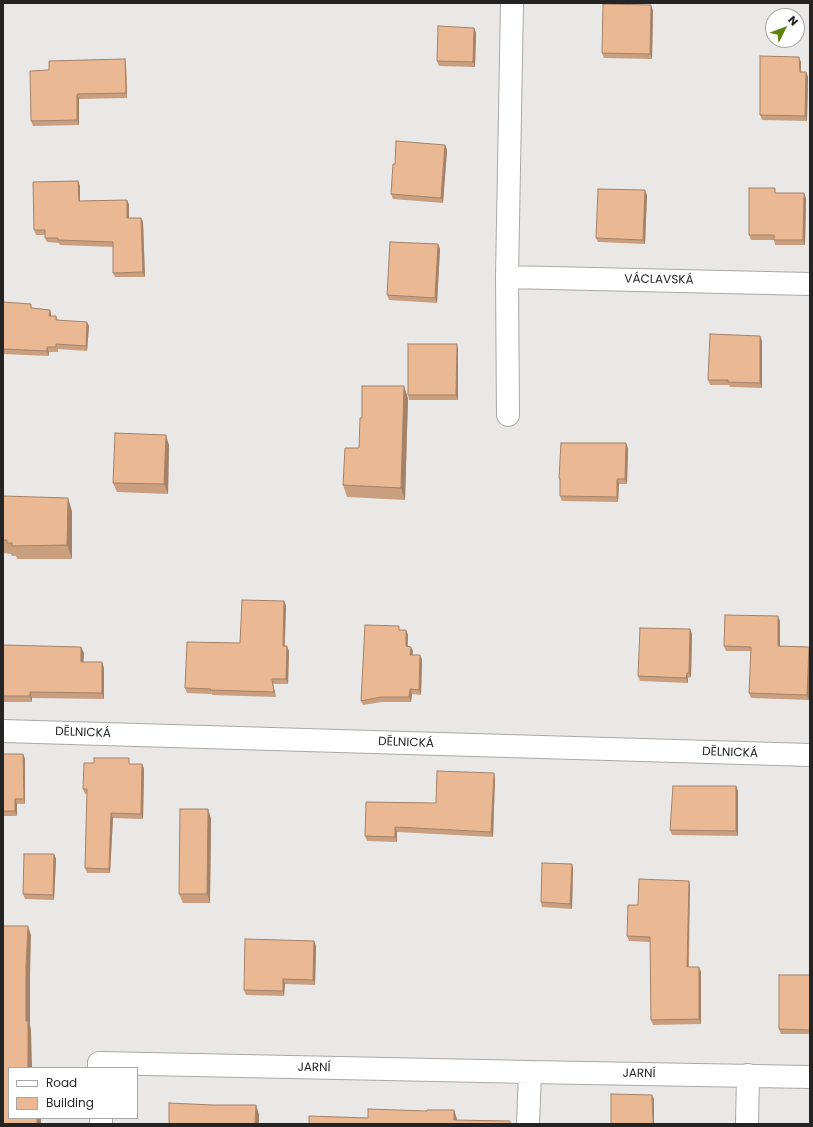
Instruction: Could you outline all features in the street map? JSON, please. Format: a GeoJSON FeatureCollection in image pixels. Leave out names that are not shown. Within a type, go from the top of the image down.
{"type":"FeatureCollection","features":[{"type":"Feature","properties":{"kind":"street"},"geometry":{"type":"LineString","coordinates":[[508,415],[507,276],[512,3]]}},
{"type":"Feature","properties":{"kind":"street","name":"VÁCLAVSKÁ"},"geometry":{"type":"LineString","coordinates":[[507,276],[810,284]]}},
{"type":"Feature","properties":{"kind":"street","name":"DĚLNICKÁ"},"geometry":{"type":"LineString","coordinates":[[3,731],[810,755]]}},
{"type":"Feature","properties":{"kind":"street","name":"JARNÍ"},"geometry":{"type":"LineString","coordinates":[[99,1065],[810,1077]]}},
{"type":"Feature","properties":{"kind":"street"},"geometry":{"type":"LineString","coordinates":[[528,1124],[530,1072]]}},
{"type":"Feature","properties":{"kind":"street"},"geometry":{"type":"LineString","coordinates":[[747,1124],[748,1075]]}},
{"type":"Feature","properties":{"kind":"building"},"geometry":{"type":"Polygon","coordinates":[[[603,4],[651,5],[650,54],[602,53],[603,4]]]}},
{"type":"Feature","properties":{"kind":"building"},"geometry":{"type":"Polygon","coordinates":[[[438,26],[474,28],[473,62],[437,61],[438,26]]]}},
{"type":"Feature","properties":{"kind":"building"},"geometry":{"type":"Polygon","coordinates":[[[760,56],[799,57],[800,72],[806,72],[805,116],[760,115],[760,56]]]}},
{"type":"Feature","properties":{"kind":"building"},"geometry":{"type":"Polygon","coordinates":[[[125,59],[126,93],[77,94],[77,120],[31,121],[30,71],[49,70],[49,61],[125,59]]]}},
{"type":"Feature","properties":{"kind":"building"},"geometry":{"type":"Polygon","coordinates":[[[396,141],[445,145],[441,198],[391,194],[396,141]]]}},
{"type":"Feature","properties":{"kind":"building"},"geometry":{"type":"Polygon","coordinates":[[[78,181],[79,201],[127,200],[127,218],[141,218],[143,272],[113,273],[113,242],[58,240],[58,238],[45,238],[45,230],[34,230],[33,182],[78,181]]]}},
{"type":"Feature","properties":{"kind":"building"},"geometry":{"type":"Polygon","coordinates":[[[749,188],[775,188],[775,193],[804,193],[803,240],[774,240],[774,235],[749,235],[749,188]]]}},
{"type":"Feature","properties":{"kind":"building"},"geometry":{"type":"Polygon","coordinates":[[[598,189],[645,190],[643,240],[596,238],[598,189]]]}},
{"type":"Feature","properties":{"kind":"building"},"geometry":{"type":"Polygon","coordinates":[[[390,242],[438,244],[435,298],[387,295],[390,242]]]}},
{"type":"Feature","properties":{"kind":"building"},"geometry":{"type":"Polygon","coordinates":[[[3,302],[31,304],[31,308],[50,310],[49,316],[56,316],[56,320],[87,322],[86,346],[56,344],[56,347],[47,347],[47,351],[3,349],[3,302]]]}},
{"type":"Feature","properties":{"kind":"building"},"geometry":{"type":"Polygon","coordinates":[[[710,334],[760,336],[760,383],[708,380],[710,334]]]}},
{"type":"Feature","properties":{"kind":"building"},"geometry":{"type":"Polygon","coordinates":[[[408,344],[457,344],[456,395],[408,395],[408,344]]]}},
{"type":"Feature","properties":{"kind":"building"},"geometry":{"type":"Polygon","coordinates":[[[362,386],[404,386],[401,488],[343,485],[345,448],[359,448],[360,418],[362,418],[362,386]]]}},
{"type":"Feature","properties":{"kind":"building"},"geometry":{"type":"Polygon","coordinates":[[[115,433],[166,435],[164,484],[113,483],[115,433]]]}},
{"type":"Feature","properties":{"kind":"building"},"geometry":{"type":"Polygon","coordinates":[[[561,443],[626,443],[625,479],[617,479],[617,497],[560,496],[559,478],[561,443]]]}},
{"type":"Feature","properties":{"kind":"building"},"geometry":{"type":"Polygon","coordinates":[[[3,496],[68,498],[67,545],[12,546],[12,543],[7,543],[7,540],[3,540],[3,496]]]}},
{"type":"Feature","properties":{"kind":"building"},"geometry":{"type":"Polygon","coordinates":[[[242,600],[284,601],[283,646],[287,646],[286,679],[272,679],[274,692],[185,688],[187,642],[240,643],[242,600]]]}},
{"type":"Feature","properties":{"kind":"building"},"geometry":{"type":"Polygon","coordinates":[[[725,615],[778,616],[778,646],[809,647],[807,695],[749,693],[751,647],[724,646],[725,615]]]}},
{"type":"Feature","properties":{"kind":"building"},"geometry":{"type":"Polygon","coordinates":[[[365,625],[399,626],[399,630],[406,630],[406,646],[411,647],[410,655],[420,655],[419,690],[410,689],[409,697],[381,697],[361,701],[365,625]]]}},
{"type":"Feature","properties":{"kind":"building"},"geometry":{"type":"Polygon","coordinates":[[[640,628],[690,629],[689,673],[687,673],[686,678],[638,676],[640,628]]]}},
{"type":"Feature","properties":{"kind":"building"},"geometry":{"type":"Polygon","coordinates":[[[3,645],[81,647],[81,662],[102,662],[102,693],[30,692],[30,696],[3,696],[3,645]]]}},
{"type":"Feature","properties":{"kind":"building"},"geometry":{"type":"Polygon","coordinates":[[[3,754],[23,754],[24,799],[15,799],[15,811],[3,811],[3,754]]]}},
{"type":"Feature","properties":{"kind":"building"},"geometry":{"type":"Polygon","coordinates":[[[94,758],[129,758],[129,764],[142,764],[141,814],[111,813],[109,869],[85,868],[87,789],[83,789],[84,763],[94,763],[94,758]]]}},
{"type":"Feature","properties":{"kind":"building"},"geometry":{"type":"Polygon","coordinates":[[[437,771],[494,773],[491,832],[395,827],[395,837],[365,836],[366,802],[436,803],[437,771]]]}},
{"type":"Feature","properties":{"kind":"building"},"geometry":{"type":"Polygon","coordinates":[[[673,786],[736,786],[736,831],[670,830],[673,786]]]}},
{"type":"Feature","properties":{"kind":"building"},"geometry":{"type":"Polygon","coordinates":[[[180,809],[208,809],[207,894],[179,894],[180,809]]]}},
{"type":"Feature","properties":{"kind":"building"},"geometry":{"type":"Polygon","coordinates":[[[24,854],[54,854],[53,895],[23,894],[24,854]]]}},
{"type":"Feature","properties":{"kind":"building"},"geometry":{"type":"Polygon","coordinates":[[[542,863],[572,864],[570,904],[541,902],[542,863]]]}},
{"type":"Feature","properties":{"kind":"building"},"geometry":{"type":"Polygon","coordinates":[[[639,879],[689,881],[687,967],[699,967],[699,1019],[651,1020],[650,937],[627,936],[628,905],[638,905],[639,879]]]}},
{"type":"Feature","properties":{"kind":"building"},"geometry":{"type":"Polygon","coordinates":[[[3,926],[28,926],[26,1021],[28,1021],[28,1067],[8,1067],[8,1119],[37,1119],[37,1124],[3,1124],[3,926]]]}},
{"type":"Feature","properties":{"kind":"building"},"geometry":{"type":"Polygon","coordinates":[[[245,939],[314,941],[313,980],[283,979],[283,991],[244,990],[245,939]]]}},
{"type":"Feature","properties":{"kind":"building"},"geometry":{"type":"Polygon","coordinates":[[[779,975],[810,975],[810,1030],[779,1029],[779,975]]]}},
{"type":"Feature","properties":{"kind":"building"},"geometry":{"type":"Polygon","coordinates":[[[611,1094],[652,1095],[653,1124],[611,1124],[611,1094]]]}},
{"type":"Feature","properties":{"kind":"building"},"geometry":{"type":"Polygon","coordinates":[[[169,1103],[256,1105],[255,1124],[169,1124],[169,1103]]]}},
{"type":"Feature","properties":{"kind":"building"},"geometry":{"type":"Polygon","coordinates":[[[368,1109],[427,1111],[454,1110],[454,1120],[510,1121],[510,1124],[309,1124],[309,1116],[368,1118],[368,1109]]]}}]}
